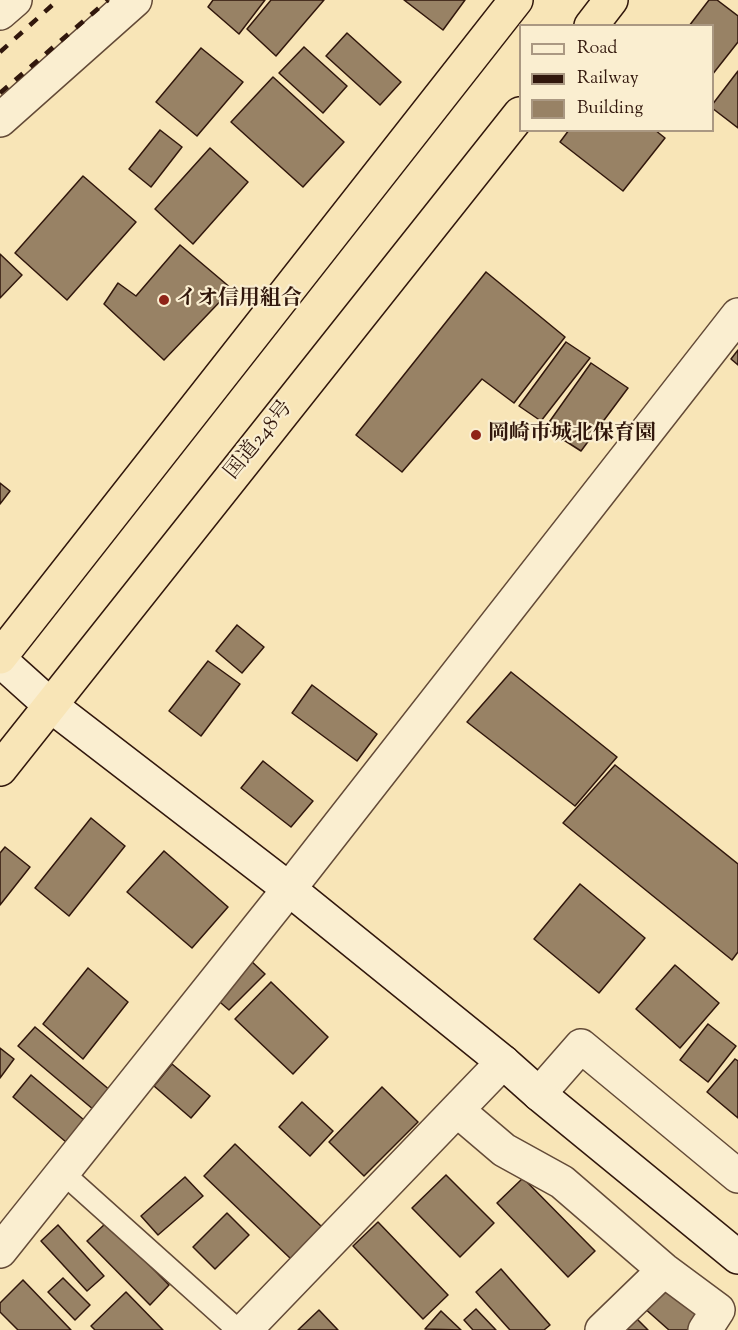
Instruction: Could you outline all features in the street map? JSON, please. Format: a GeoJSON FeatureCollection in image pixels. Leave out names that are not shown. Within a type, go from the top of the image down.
{"type":"FeatureCollection","features":[{"type":"Feature","properties":{"kind":"highway"},"geometry":{"type":"LineString","coordinates":[[0,658],[516,0]]}},
{"type":"Feature","properties":{"kind":"highway"},"geometry":{"type":"LineString","coordinates":[[593,24],[611,0]]}},
{"type":"Feature","properties":{"kind":"highway","name":"国道248号"},"geometry":{"type":"LineString","coordinates":[[0,769],[519,115]]}},
{"type":"Feature","properties":{"kind":"street"},"geometry":{"type":"LineString","coordinates":[[0,13],[15,0]]}},
{"type":"Feature","properties":{"kind":"street"},"geometry":{"type":"LineString","coordinates":[[0,120],[135,0]]}},
{"type":"Feature","properties":{"kind":"street"},"geometry":{"type":"LineString","coordinates":[[0,1251],[289,889],[738,315]]}},
{"type":"Feature","properties":{"kind":"street"},"geometry":{"type":"LineString","coordinates":[[0,658],[50,705],[289,889],[503,1062],[738,1257]]}},
{"type":"Feature","properties":{"kind":"street"},"geometry":{"type":"LineString","coordinates":[[539,1094],[581,1046],[738,1176]]}},
{"type":"Feature","properties":{"kind":"street"},"geometry":{"type":"LineString","coordinates":[[245,1330],[503,1062]]}},
{"type":"Feature","properties":{"kind":"street"},"geometry":{"type":"LineString","coordinates":[[457,1110],[504,1150],[562,1182],[664,1270],[718,1310],[705,1330]]}},
{"type":"Feature","properties":{"kind":"street"},"geometry":{"type":"LineString","coordinates":[[602,1330],[664,1270]]}},
{"type":"Feature","properties":{"kind":"lane"},"geometry":{"type":"LineString","coordinates":[[63,1173],[238,1330]]}},
{"type":"Feature","properties":{"kind":"building"},"geometry":{"type":"Polygon","coordinates":[[[213,0],[265,0],[239,34],[208,7],[213,0]]]}},
{"type":"Feature","properties":{"kind":"building"},"geometry":{"type":"Polygon","coordinates":[[[271,0],[324,0],[276,56],[247,29],[271,0]]]}},
{"type":"Feature","properties":{"kind":"building"},"geometry":{"type":"Polygon","coordinates":[[[404,0],[465,0],[443,30],[404,0]]]}},
{"type":"Feature","properties":{"kind":"building"},"geometry":{"type":"Polygon","coordinates":[[[709,0],[717,0],[738,16],[738,42],[714,72],[714,24],[691,24],[709,0]]]}},
{"type":"Feature","properties":{"kind":"building"},"geometry":{"type":"Polygon","coordinates":[[[347,33],[401,82],[380,105],[326,56],[347,33]]]}},
{"type":"Feature","properties":{"kind":"building"},"geometry":{"type":"Polygon","coordinates":[[[304,47],[347,86],[323,113],[279,73],[304,47]]]}},
{"type":"Feature","properties":{"kind":"building"},"geometry":{"type":"Polygon","coordinates":[[[201,48],[243,82],[197,136],[156,102],[201,48]]]}},
{"type":"Feature","properties":{"kind":"building"},"geometry":{"type":"Polygon","coordinates":[[[738,71],[738,128],[714,110],[714,102],[738,71]]]}},
{"type":"Feature","properties":{"kind":"building"},"geometry":{"type":"Polygon","coordinates":[[[273,77],[344,142],[303,187],[231,122],[273,77]]]}},
{"type":"Feature","properties":{"kind":"building"},"geometry":{"type":"Polygon","coordinates":[[[160,130],[182,147],[151,187],[129,169],[160,130]]]}},
{"type":"Feature","properties":{"kind":"building"},"geometry":{"type":"Polygon","coordinates":[[[568,132],[658,132],[665,138],[623,191],[560,142],[568,132]]]}},
{"type":"Feature","properties":{"kind":"building"},"geometry":{"type":"Polygon","coordinates":[[[210,148],[248,182],[193,244],[155,209],[210,148]]]}},
{"type":"Feature","properties":{"kind":"building"},"geometry":{"type":"Polygon","coordinates":[[[83,176],[136,222],[67,300],[15,253],[83,176]]]}},
{"type":"Feature","properties":{"kind":"building","name":"イオ信用組合"},"geometry":{"type":"Polygon","coordinates":[[[180,245],[232,289],[164,360],[104,304],[118,283],[136,296],[180,245]]]}},
{"type":"Feature","properties":{"kind":"building"},"geometry":{"type":"Polygon","coordinates":[[[0,254],[22,275],[0,298],[0,254]]]}},
{"type":"Feature","properties":{"kind":"building"},"geometry":{"type":"Polygon","coordinates":[[[486,272],[565,337],[514,403],[482,379],[402,472],[356,435],[486,272]]]}},
{"type":"Feature","properties":{"kind":"building"},"geometry":{"type":"Polygon","coordinates":[[[566,342],[590,358],[541,421],[519,406],[566,342]]]}},
{"type":"Feature","properties":{"kind":"building"},"geometry":{"type":"Polygon","coordinates":[[[738,350],[738,365],[731,359],[738,350]]]}},
{"type":"Feature","properties":{"kind":"building"},"geometry":{"type":"Polygon","coordinates":[[[591,363],[628,388],[581,451],[545,428],[591,363]]]}},
{"type":"Feature","properties":{"kind":"building"},"geometry":{"type":"Polygon","coordinates":[[[0,483],[10,491],[0,504],[0,483]]]}},
{"type":"Feature","properties":{"kind":"building"},"geometry":{"type":"Polygon","coordinates":[[[237,625],[264,647],[242,673],[216,651],[237,625]]]}},
{"type":"Feature","properties":{"kind":"building"},"geometry":{"type":"Polygon","coordinates":[[[208,661],[240,684],[201,736],[169,711],[208,661]]]}},
{"type":"Feature","properties":{"kind":"building"},"geometry":{"type":"Polygon","coordinates":[[[511,672],[617,757],[575,806],[467,722],[511,672]]]}},
{"type":"Feature","properties":{"kind":"building"},"geometry":{"type":"Polygon","coordinates":[[[312,685],[377,734],[357,761],[292,713],[312,685]]]}},
{"type":"Feature","properties":{"kind":"building"},"geometry":{"type":"Polygon","coordinates":[[[263,761],[313,801],[291,827],[241,788],[263,761]]]}},
{"type":"Feature","properties":{"kind":"building"},"geometry":{"type":"Polygon","coordinates":[[[615,765],[738,864],[738,952],[732,960],[563,823],[615,765]]]}},
{"type":"Feature","properties":{"kind":"building"},"geometry":{"type":"Polygon","coordinates":[[[91,818],[125,846],[69,916],[35,888],[91,818]]]}},
{"type":"Feature","properties":{"kind":"building"},"geometry":{"type":"Polygon","coordinates":[[[5,847],[30,867],[0,905],[0,853],[5,847]]]}},
{"type":"Feature","properties":{"kind":"building"},"geometry":{"type":"Polygon","coordinates":[[[164,851],[228,907],[192,948],[127,892],[164,851]]]}},
{"type":"Feature","properties":{"kind":"building"},"geometry":{"type":"Polygon","coordinates":[[[580,884],[645,938],[599,993],[534,939],[580,884]]]}},
{"type":"Feature","properties":{"kind":"building"},"geometry":{"type":"Polygon","coordinates":[[[250,960],[265,974],[229,1010],[214,997],[250,960]]]}},
{"type":"Feature","properties":{"kind":"building"},"geometry":{"type":"Polygon","coordinates":[[[675,965],[719,1003],[680,1048],[636,1009],[675,965]]]}},
{"type":"Feature","properties":{"kind":"building"},"geometry":{"type":"Polygon","coordinates":[[[88,968],[128,1002],[83,1059],[43,1024],[88,968]]]}},
{"type":"Feature","properties":{"kind":"building"},"geometry":{"type":"Polygon","coordinates":[[[271,982],[328,1037],[293,1074],[235,1019],[271,982]]]}},
{"type":"Feature","properties":{"kind":"building"},"geometry":{"type":"Polygon","coordinates":[[[708,1024],[736,1046],[708,1082],[680,1060],[708,1024]]]}},
{"type":"Feature","properties":{"kind":"building"},"geometry":{"type":"Polygon","coordinates":[[[35,1027],[111,1091],[94,1110],[18,1046],[35,1027]]]}},
{"type":"Feature","properties":{"kind":"building"},"geometry":{"type":"Polygon","coordinates":[[[0,1048],[14,1059],[0,1078],[0,1048]]]}},
{"type":"Feature","properties":{"kind":"building"},"geometry":{"type":"Polygon","coordinates":[[[735,1059],[738,1061],[738,1118],[707,1092],[735,1059]]]}},
{"type":"Feature","properties":{"kind":"building"},"geometry":{"type":"Polygon","coordinates":[[[172,1064],[210,1096],[191,1118],[154,1086],[172,1064]]]}},
{"type":"Feature","properties":{"kind":"building"},"geometry":{"type":"Polygon","coordinates":[[[31,1075],[84,1120],[66,1142],[13,1097],[31,1075]]]}},
{"type":"Feature","properties":{"kind":"building"},"geometry":{"type":"Polygon","coordinates":[[[382,1087],[418,1122],[364,1176],[329,1142],[382,1087]]]}},
{"type":"Feature","properties":{"kind":"building"},"geometry":{"type":"Polygon","coordinates":[[[302,1102],[333,1131],[310,1156],[279,1127],[302,1102]]]}},
{"type":"Feature","properties":{"kind":"building"},"geometry":{"type":"Polygon","coordinates":[[[235,1144],[322,1227],[291,1259],[204,1176],[235,1144]]]}},
{"type":"Feature","properties":{"kind":"building"},"geometry":{"type":"Polygon","coordinates":[[[446,1175],[494,1223],[460,1257],[412,1208],[446,1175]]]}},
{"type":"Feature","properties":{"kind":"building"},"geometry":{"type":"Polygon","coordinates":[[[185,1177],[203,1196],[158,1235],[141,1216],[185,1177]]]}},
{"type":"Feature","properties":{"kind":"building"},"geometry":{"type":"Polygon","coordinates":[[[523,1178],[595,1251],[568,1277],[497,1203],[523,1178]]]}},
{"type":"Feature","properties":{"kind":"building"},"geometry":{"type":"Polygon","coordinates":[[[227,1213],[249,1235],[215,1269],[193,1247],[227,1213]]]}},
{"type":"Feature","properties":{"kind":"building"},"geometry":{"type":"Polygon","coordinates":[[[107,1222],[169,1285],[150,1305],[87,1241],[107,1222]]]}},
{"type":"Feature","properties":{"kind":"building"},"geometry":{"type":"Polygon","coordinates":[[[378,1222],[448,1295],[423,1319],[353,1246],[378,1222]]]}},
{"type":"Feature","properties":{"kind":"building"},"geometry":{"type":"Polygon","coordinates":[[[58,1225],[104,1276],[87,1291],[41,1241],[58,1225]]]}},
{"type":"Feature","properties":{"kind":"building"},"geometry":{"type":"Polygon","coordinates":[[[501,1269],[550,1325],[544,1330],[510,1330],[476,1292],[501,1269]]]}},
{"type":"Feature","properties":{"kind":"building"},"geometry":{"type":"Polygon","coordinates":[[[63,1278],[90,1305],[75,1320],[48,1292],[63,1278]]]}},
{"type":"Feature","properties":{"kind":"building"},"geometry":{"type":"Polygon","coordinates":[[[23,1280],[71,1330],[18,1330],[0,1312],[0,1303],[23,1280]]]}},
{"type":"Feature","properties":{"kind":"building"},"geometry":{"type":"Polygon","coordinates":[[[663,1285],[702,1319],[693,1330],[669,1330],[643,1307],[663,1285]]]}},
{"type":"Feature","properties":{"kind":"building"},"geometry":{"type":"Polygon","coordinates":[[[126,1292],[163,1330],[95,1330],[91,1326],[126,1292]]]}},
{"type":"Feature","properties":{"kind":"building"},"geometry":{"type":"Polygon","coordinates":[[[476,1309],[496,1330],[473,1330],[464,1320],[476,1309]]]}},
{"type":"Feature","properties":{"kind":"building"},"geometry":{"type":"Polygon","coordinates":[[[319,1310],[338,1330],[298,1330],[319,1310]]]}},
{"type":"Feature","properties":{"kind":"building"},"geometry":{"type":"Polygon","coordinates":[[[441,1311],[461,1330],[425,1329],[441,1311]]]}},
{"type":"Feature","properties":{"kind":"building"},"geometry":{"type":"Polygon","coordinates":[[[635,1317],[648,1330],[622,1330],[635,1317]]]}},
{"type":"Feature","properties":{"kind":"railway"},"geometry":{"type":"LineString","coordinates":[[0,52],[58,0]]}},
{"type":"Feature","properties":{"kind":"railway"},"geometry":{"type":"LineString","coordinates":[[0,93],[108,0]]}},
{"type":"Feature","properties":{"kind":"place","name":"イオ信用組合"},"geometry":{"type":"Point","coordinates":[164,300]}},
{"type":"Feature","properties":{"kind":"place","name":"岡崎市城北保育園"},"geometry":{"type":"Point","coordinates":[476,435]}}]}
